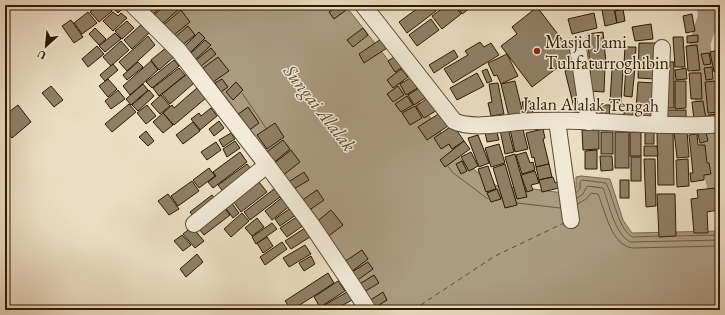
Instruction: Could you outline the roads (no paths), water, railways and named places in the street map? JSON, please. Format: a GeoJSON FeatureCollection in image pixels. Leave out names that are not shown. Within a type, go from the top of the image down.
{"type":"FeatureCollection","features":[{"type":"Feature","properties":{"kind":"street"},"geometry":{"type":"LineString","coordinates":[[133,5],[179,51],[267,165],[311,224],[368,310]]}},
{"type":"Feature","properties":{"kind":"street","name":"Jalan Alalak Tengah"},"geometry":{"type":"LineString","coordinates":[[363,5],[454,121],[462,124],[480,125],[532,121],[557,121],[659,125],[712,125]]}},
{"type":"Feature","properties":{"kind":"street"},"geometry":{"type":"LineString","coordinates":[[578,48],[589,122]]}},
{"type":"Feature","properties":{"kind":"street"},"geometry":{"type":"LineString","coordinates":[[659,125],[662,48]]}},
{"type":"Feature","properties":{"kind":"street"},"geometry":{"type":"LineString","coordinates":[[557,121],[571,220]]}},
{"type":"Feature","properties":{"kind":"street"},"geometry":{"type":"LineString","coordinates":[[194,224],[267,165]]}},
{"type":"Feature","properties":{"kind":"water","name":"Sungai Alalak"},"geometry":{"type":"Polygon","coordinates":[[[146,5],[345,5],[392,65],[461,160],[497,186],[564,193],[576,188],[576,177],[581,176],[610,179],[623,220],[632,233],[720,231],[720,310],[375,310],[227,98],[146,5]]]}},
{"type":"Feature","properties":{"kind":"waterway"},"geometry":{"type":"LineString","coordinates":[[708,5],[708,18],[700,43],[707,120],[714,171],[720,198]]}},
{"type":"Feature","properties":{"kind":"place","name":"Masjid Jami Tuhfaturroghibin"},"geometry":{"type":"Point","coordinates":[537,51]}}]}
